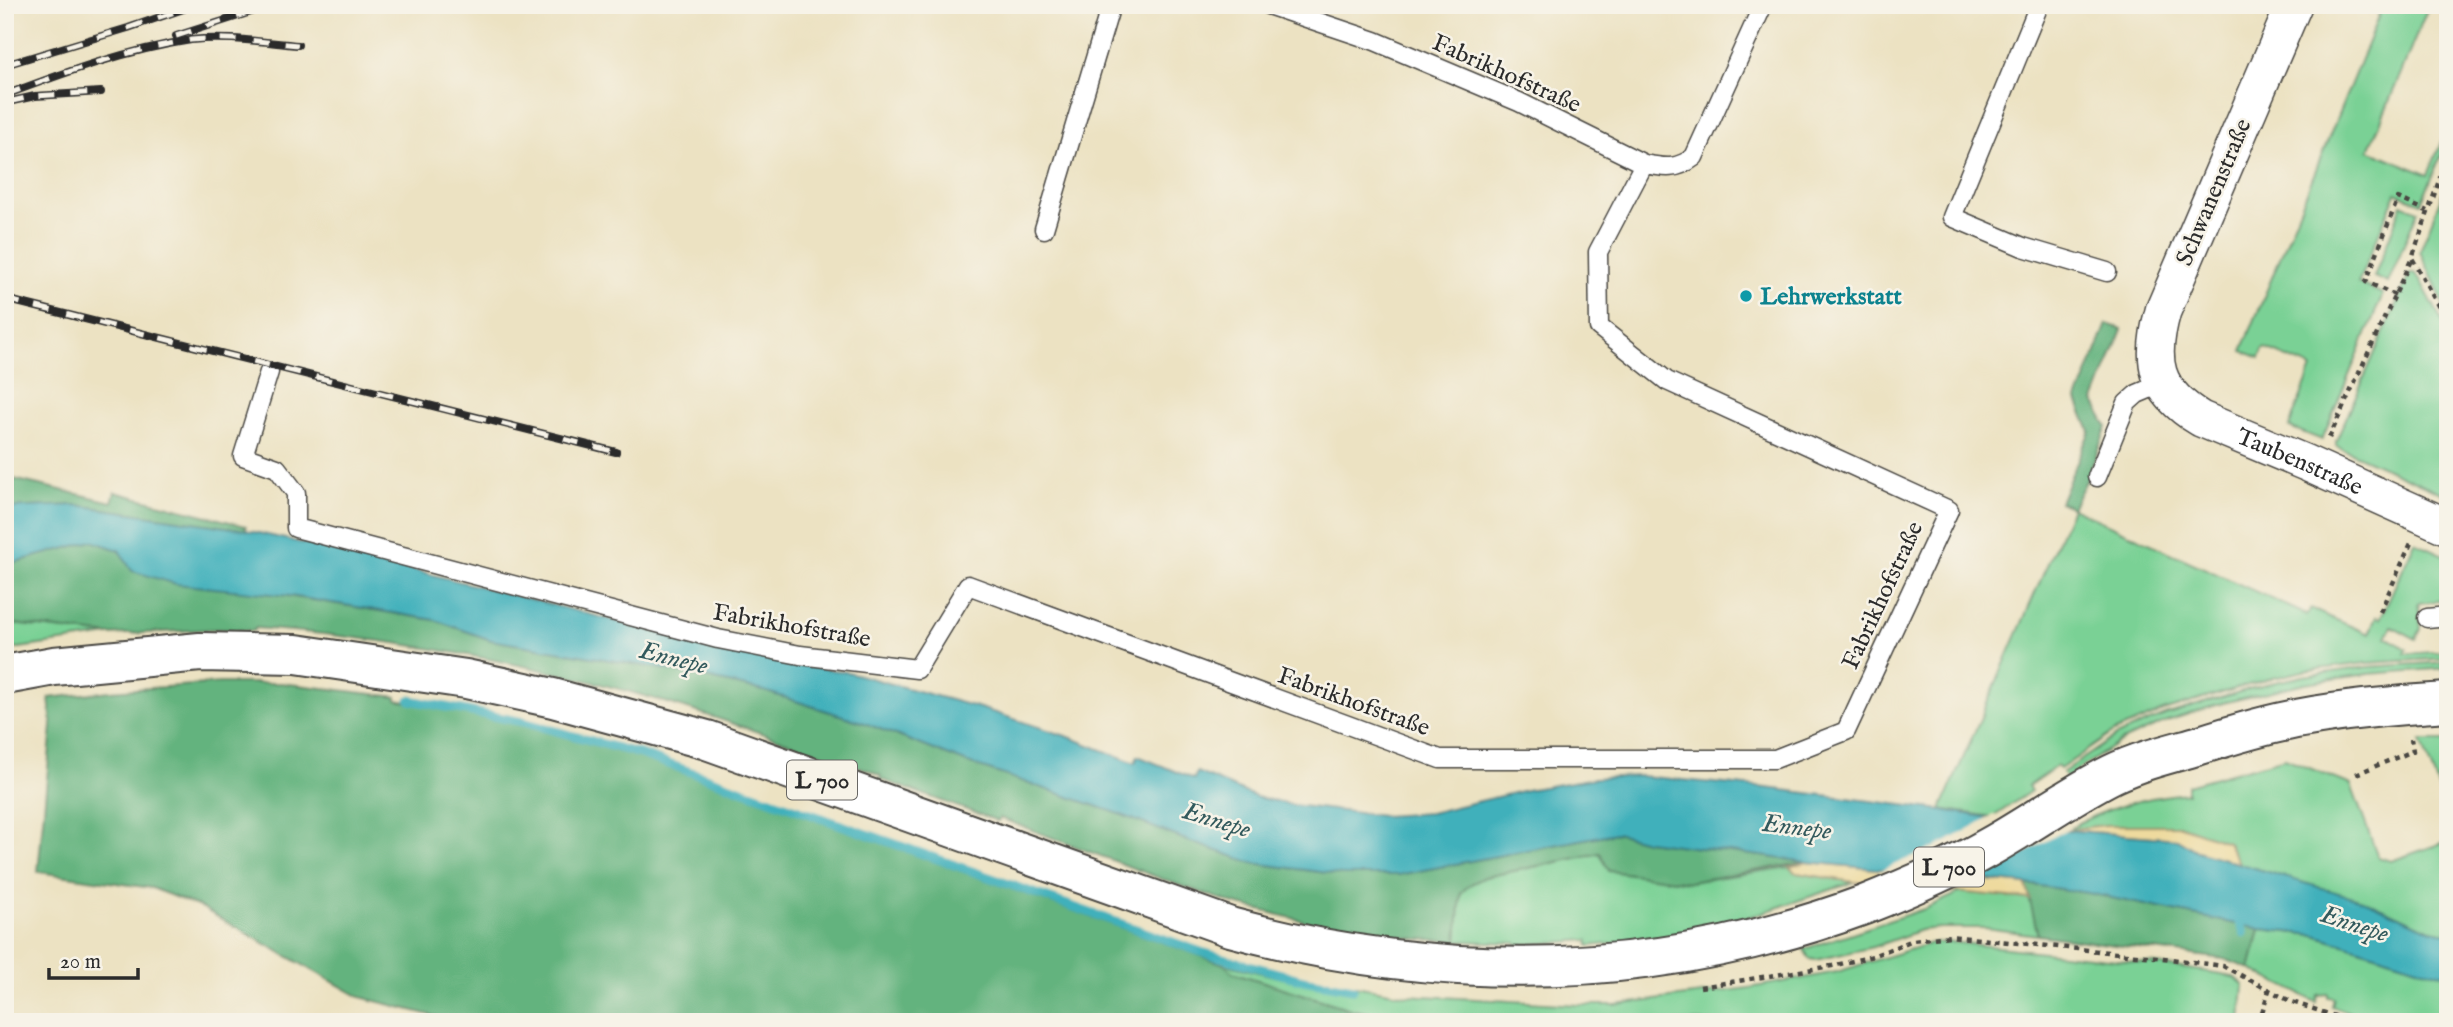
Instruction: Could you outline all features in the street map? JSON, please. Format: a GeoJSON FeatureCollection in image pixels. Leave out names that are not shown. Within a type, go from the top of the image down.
{"type":"FeatureCollection","features":[{"type":"Feature","properties":{"kind":"main road","name":"L 700"},"geometry":{"type":"LineString","coordinates":[[5,675],[54,666],[200,652],[296,654],[466,679],[554,698],[707,740],[1230,927],[1284,942],[1389,960],[1490,967],[1590,964],[1699,952],[1756,939],[1865,904],[1933,875],[1989,847],[2112,774],[2140,763],[2231,735],[2301,718],[2403,705]]}},
{"type":"Feature","properties":{"kind":"main road"},"geometry":{"type":"LineString","coordinates":[[2403,705],[2448,702]]}},
{"type":"Feature","properties":{"kind":"street","name":"Schwanenstraße"},"geometry":{"type":"LineString","coordinates":[[2163,383],[2155,354],[2155,338],[2163,311],[2294,5]]}},
{"type":"Feature","properties":{"kind":"street","name":"Taubenstraße"},"geometry":{"type":"LineString","coordinates":[[2163,383],[2177,402],[2201,419],[2436,522]]}},
{"type":"Feature","properties":{"kind":"lane"},"geometry":{"type":"LineString","coordinates":[[1044,229],[1111,5]]}},
{"type":"Feature","properties":{"kind":"lane","name":"Fabrikhofstraße"},"geometry":{"type":"LineString","coordinates":[[1268,5],[1375,41],[1519,102],[1644,164],[1665,168],[1682,166],[1694,157],[1763,5]]}},
{"type":"Feature","properties":{"kind":"lane"},"geometry":{"type":"LineString","coordinates":[[2039,5],[1952,217],[2022,247],[2107,272]]}},
{"type":"Feature","properties":{"kind":"lane","name":"Fabrikhofstraße"},"geometry":{"type":"LineString","coordinates":[[269,372],[243,456],[277,468],[296,493],[296,528],[719,639],[800,655],[917,668],[968,585],[1440,759],[1776,759],[1846,731],[1949,510],[1667,381],[1599,327],[1598,252],[1644,164]]}},
{"type":"Feature","properties":{"kind":"lane"},"geometry":{"type":"LineString","coordinates":[[2097,477],[2127,403],[2137,394],[2163,383]]}},
{"type":"Feature","properties":{"kind":"lane"},"geometry":{"type":"LineString","coordinates":[[2427,618],[2448,616]]}},
{"type":"Feature","properties":{"kind":"path"},"geometry":{"type":"LineString","coordinates":[[2315,467],[2412,258],[2448,155]]}},
{"type":"Feature","properties":{"kind":"path"},"geometry":{"type":"LineString","coordinates":[[2395,295],[2365,282],[2398,198],[2427,211]]}},
{"type":"Feature","properties":{"kind":"path"},"geometry":{"type":"LineString","coordinates":[[2412,258],[2448,324]]}},
{"type":"Feature","properties":{"kind":"path"},"geometry":{"type":"LineString","coordinates":[[2380,612],[2436,522]]}},
{"type":"Feature","properties":{"kind":"path"},"geometry":{"type":"LineString","coordinates":[[2356,774],[2413,751],[2403,705]]}},
{"type":"Feature","properties":{"kind":"path"},"geometry":{"type":"LineString","coordinates":[[1693,988],[1832,966],[1873,956],[1913,940],[1950,936],[2223,966],[2292,1002],[2353,1022]]}},
{"type":"Feature","properties":{"kind":"path"},"geometry":{"type":"LineString","coordinates":[[2259,1022],[2269,990]]}},
{"type":"Feature","properties":{"kind":"green space"},"geometry":{"type":"Polygon","coordinates":[[[2383,5],[2429,5],[2369,150],[2428,175],[2448,125],[2448,140],[2421,203],[2396,193],[2358,283],[2383,294],[2322,440],[2289,427],[2312,368],[2264,348],[2260,358],[2242,351],[2383,5]]]}},
{"type":"Feature","properties":{"kind":"green space"},"geometry":{"type":"Polygon","coordinates":[[[2448,179],[2448,313],[2420,251],[2448,179]]]}},
{"type":"Feature","properties":{"kind":"green space"},"geometry":{"type":"Polygon","coordinates":[[[2402,204],[2418,211],[2388,283],[2374,277],[2402,204]]]}},
{"type":"Feature","properties":{"kind":"green space"},"geometry":{"type":"Polygon","coordinates":[[[2410,273],[2419,278],[2448,332],[2448,496],[2336,446],[2410,273]]]}},
{"type":"Feature","properties":{"kind":"green space"},"geometry":{"type":"Polygon","coordinates":[[[2107,324],[2122,329],[2094,401],[2107,427],[2086,481],[2072,508],[2060,502],[2090,431],[2077,400],[2107,324]]]}},
{"type":"Feature","properties":{"kind":"green space"},"geometry":{"type":"Polygon","coordinates":[[[5,477],[112,502],[115,492],[246,526],[246,530],[76,505],[5,508],[5,477]]]}},
{"type":"Feature","properties":{"kind":"green space"},"geometry":{"type":"Polygon","coordinates":[[[2072,508],[2307,615],[2311,609],[2369,634],[2376,617],[2380,619],[2415,542],[2448,557],[2448,600],[2418,603],[2421,629],[2416,639],[2392,626],[2386,637],[2407,649],[2405,654],[2448,651],[2448,658],[2366,663],[2303,671],[2261,681],[2163,711],[2114,732],[2060,769],[2057,766],[2028,786],[2031,791],[1993,817],[1941,809],[2072,508]]]}},
{"type":"Feature","properties":{"kind":"green space"},"geometry":{"type":"Polygon","coordinates":[[[92,541],[119,550],[133,571],[435,620],[491,640],[675,671],[764,691],[862,722],[968,763],[1117,813],[1253,863],[1342,875],[1398,875],[1616,833],[1646,841],[1807,862],[1689,882],[1609,871],[1600,853],[1485,877],[1469,885],[1461,893],[1457,941],[1345,931],[1235,904],[1170,882],[1000,818],[998,821],[880,779],[881,776],[874,772],[720,719],[627,691],[535,668],[396,643],[255,628],[254,631],[217,629],[109,635],[5,623],[5,565],[92,541]]]}},
{"type":"Feature","properties":{"kind":"green space"},"geometry":{"type":"Polygon","coordinates":[[[5,623],[109,635],[5,650],[5,623]]]}},
{"type":"Feature","properties":{"kind":"green space"},"geometry":{"type":"Polygon","coordinates":[[[2448,662],[2448,668],[2368,674],[2305,683],[2223,703],[2167,721],[2120,742],[2066,778],[2062,773],[2116,736],[2140,725],[2262,685],[2367,667],[2448,662]]]}},
{"type":"Feature","properties":{"kind":"green space"},"geometry":{"type":"Polygon","coordinates":[[[220,683],[281,683],[397,697],[397,700],[522,725],[639,757],[1224,964],[1232,972],[1350,1009],[1408,1022],[458,1022],[360,997],[200,907],[152,888],[38,872],[52,726],[49,698],[220,683]]]}},
{"type":"Feature","properties":{"kind":"green space"},"geometry":{"type":"Polygon","coordinates":[[[2421,741],[2448,741],[2448,813],[2421,741]]]}},
{"type":"Feature","properties":{"kind":"green space"},"geometry":{"type":"Polygon","coordinates":[[[2285,758],[2351,785],[2378,857],[2391,861],[2448,841],[2448,933],[2430,930],[2369,902],[2241,866],[2227,842],[2178,825],[2106,825],[2066,830],[2125,805],[2155,797],[2187,793],[2187,785],[2285,758]]]}},
{"type":"Feature","properties":{"kind":"green space"},"geometry":{"type":"Polygon","coordinates":[[[1601,853],[1689,882],[1790,867],[1797,873],[1854,882],[1692,936],[1589,946],[1588,940],[1517,945],[1457,941],[1461,893],[1469,885],[1485,877],[1601,853]]]}},
{"type":"Feature","properties":{"kind":"green space"},"geometry":{"type":"Polygon","coordinates":[[[2026,884],[2088,893],[2260,929],[2250,969],[2224,959],[2038,935],[2026,884]]]}},
{"type":"Feature","properties":{"kind":"green space"},"geometry":{"type":"Polygon","coordinates":[[[1961,892],[2030,899],[2038,935],[1985,928],[1940,928],[1921,930],[1873,947],[1816,960],[1809,959],[1804,949],[1924,909],[1961,892]]]}},
{"type":"Feature","properties":{"kind":"green space"},"geometry":{"type":"Polygon","coordinates":[[[2260,929],[2315,935],[2437,973],[2448,974],[2448,1022],[2376,1022],[2332,1006],[2334,998],[2328,997],[2328,994],[2318,995],[2316,1002],[2250,969],[2260,929]]]}},
{"type":"Feature","properties":{"kind":"green space"},"geometry":{"type":"Polygon","coordinates":[[[1951,942],[2222,974],[2236,978],[2244,985],[2241,1022],[1408,1022],[1350,1009],[1232,972],[1224,964],[1354,992],[1355,986],[1406,995],[1616,1005],[1749,988],[1837,972],[1931,943],[1951,942]]]}},
{"type":"Feature","properties":{"kind":"sand"},"geometry":{"type":"Polygon","coordinates":[[[2106,825],[2178,825],[2227,842],[2241,866],[2197,851],[2177,839],[2066,830],[2106,825]]]}},
{"type":"Feature","properties":{"kind":"sand"},"geometry":{"type":"Polygon","coordinates":[[[1807,862],[2026,884],[2030,899],[1854,882],[1797,873],[1790,867],[1807,862]]]}},
{"type":"Feature","properties":{"kind":"water","name":"Ennepe"},"geometry":{"type":"Polygon","coordinates":[[[76,505],[246,530],[788,664],[848,672],[980,708],[1069,737],[1135,763],[1138,756],[1194,779],[1197,772],[1256,797],[1293,805],[1383,816],[1430,813],[1526,790],[1595,778],[1640,776],[1767,788],[1942,810],[2066,830],[2177,839],[2197,851],[2369,902],[2430,930],[2448,933],[2448,974],[2437,973],[2315,935],[2260,929],[2088,893],[2026,884],[1807,862],[1646,841],[1616,833],[1398,875],[1342,875],[1253,863],[1117,813],[968,763],[862,722],[764,691],[675,671],[491,640],[435,620],[290,596],[176,584],[132,571],[119,550],[92,541],[5,565],[5,508],[76,505]]]}},
{"type":"Feature","properties":{"kind":"pier"},"geometry":{"type":"Polygon","coordinates":[[[1993,815],[2071,827],[1975,882],[1877,872],[1948,841],[1993,815]]]}},
{"type":"Feature","properties":{"kind":"waterway"},"geometry":{"type":"LineString","coordinates":[[410,700],[523,722],[640,754],[1201,952],[1303,980],[1353,989]]}},
{"type":"Feature","properties":{"kind":"waterway"},"geometry":{"type":"LineString","coordinates":[[2237,915],[2244,933]]}},
{"type":"Feature","properties":{"kind":"railway"},"geometry":{"type":"LineString","coordinates":[[5,65],[195,5]]}},
{"type":"Feature","properties":{"kind":"railway"},"geometry":{"type":"LineString","coordinates":[[176,36],[273,5]]}},
{"type":"Feature","properties":{"kind":"railway"},"geometry":{"type":"LineString","coordinates":[[5,95],[74,70],[167,44],[191,40],[231,39],[298,45]]}},
{"type":"Feature","properties":{"kind":"railway"},"geometry":{"type":"LineString","coordinates":[[8,102],[35,96],[101,92]]}},
{"type":"Feature","properties":{"kind":"railway"},"geometry":{"type":"LineString","coordinates":[[5,299],[616,452]]}},
{"type":"Feature","properties":{"kind":"place","name":"Lehrwerkstatt"},"geometry":{"type":"Point","coordinates":[1746,296]}}]}
